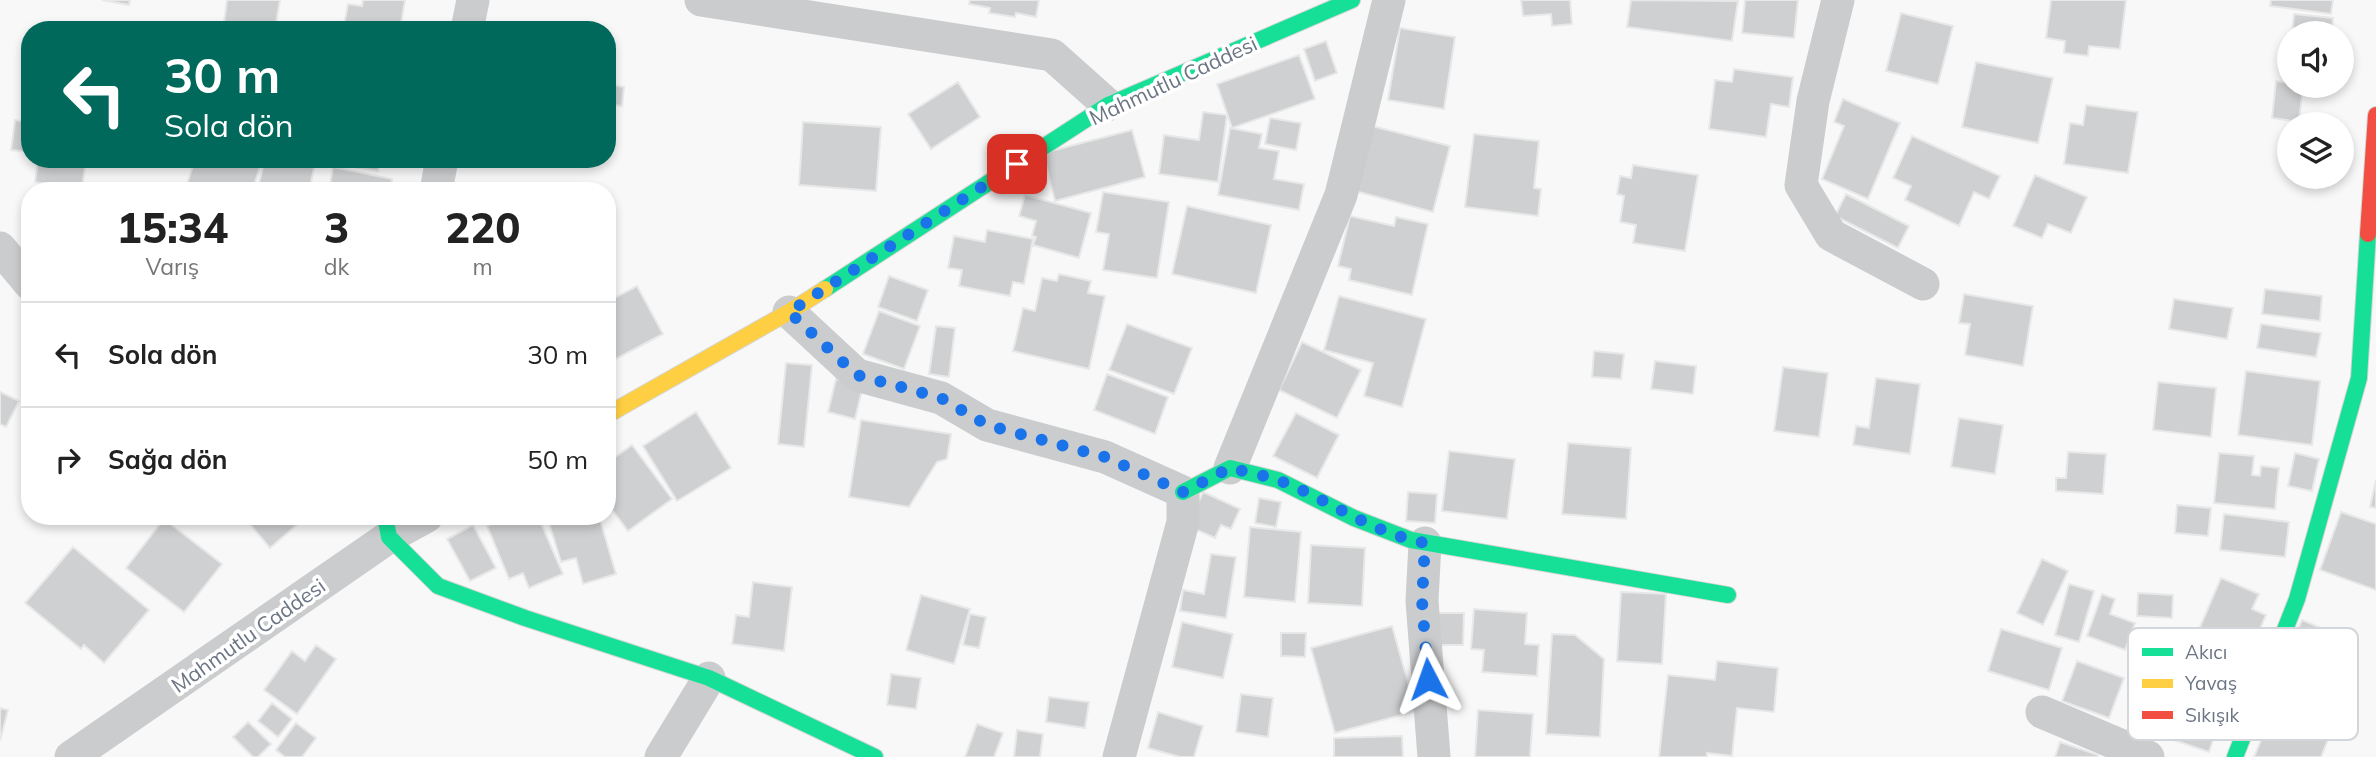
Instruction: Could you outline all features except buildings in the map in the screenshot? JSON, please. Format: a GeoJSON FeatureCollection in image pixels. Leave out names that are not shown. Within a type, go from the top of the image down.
{"type":"FeatureCollection","features":[{"type":"Feature","properties":{"kind":"street"},"geometry":{"type":"LineString","coordinates":[[469,21],[473,0]]}},
{"type":"Feature","properties":{"kind":"street"},"geometry":{"type":"LineString","coordinates":[[701,0],[1052,54],[1108,105]]}},
{"type":"Feature","properties":{"kind":"street","name":"Mahmutlu Caddesi"},"geometry":{"type":"LineString","coordinates":[[616,410],[789,312],[1108,105],[1352,0]]}},
{"type":"Feature","properties":{"kind":"street"},"geometry":{"type":"LineString","coordinates":[[1183,492],[1230,468],[1340,195],[1389,0]]}},
{"type":"Feature","properties":{"kind":"street"},"geometry":{"type":"LineString","coordinates":[[1838,0],[1813,101],[1801,185],[1832,235],[1923,285]]}},
{"type":"Feature","properties":{"kind":"street"},"geometry":{"type":"LineString","coordinates":[[2286,628],[2367,380],[2376,115]]}},
{"type":"Feature","properties":{"kind":"street"},"geometry":{"type":"LineString","coordinates":[[0,248],[21,273]]}},
{"type":"Feature","properties":{"kind":"street"},"geometry":{"type":"LineString","coordinates":[[789,312],[857,375],[941,398],[987,425],[1105,457],[1183,492]]}},
{"type":"Feature","properties":{"kind":"street"},"geometry":{"type":"LineString","coordinates":[[1230,468],[1278,480],[1354,518],[1411,540],[1728,595]]}},
{"type":"Feature","properties":{"kind":"street"},"geometry":{"type":"LineString","coordinates":[[1119,757],[1183,522],[1183,492]]}},
{"type":"Feature","properties":{"kind":"street"},"geometry":{"type":"LineString","coordinates":[[387,527],[438,586],[525,618],[709,678],[875,757]]}},
{"type":"Feature","properties":{"kind":"street","name":"Mahmutlu Caddesi"},"geometry":{"type":"LineString","coordinates":[[71,757],[387,527]]}},
{"type":"Feature","properties":{"kind":"street"},"geometry":{"type":"LineString","coordinates":[[1425,543],[1422,601],[1434,757]]}},
{"type":"Feature","properties":{"kind":"street"},"geometry":{"type":"LineString","coordinates":[[662,757],[709,678]]}},
{"type":"Feature","properties":{"kind":"street"},"geometry":{"type":"LineString","coordinates":[[2042,712],[2148,757]]}},
{"type":"Feature","properties":{"kind":"street"},"geometry":{"type":"LineString","coordinates":[[2235,757],[2242,740]]}},
{"type":"Feature","properties":{"kind":"traffic: fast"},"geometry":{"type":"LineString","coordinates":[[825,289],[1108,105],[1352,0]]}},
{"type":"Feature","properties":{"kind":"traffic: fast"},"geometry":{"type":"LineString","coordinates":[[2286,628],[2297,599],[2359,378],[2368,234]]}},
{"type":"Feature","properties":{"kind":"traffic: fast"},"geometry":{"type":"LineString","coordinates":[[1183,492],[1230,468],[1278,480],[1354,518],[1411,540],[1728,595]]}},
{"type":"Feature","properties":{"kind":"traffic: fast"},"geometry":{"type":"LineString","coordinates":[[387,525],[389,537],[438,586],[525,618],[709,678],[875,757]]}},
{"type":"Feature","properties":{"kind":"traffic: fast"},"geometry":{"type":"LineString","coordinates":[[2235,757],[2242,740]]}},
{"type":"Feature","properties":{"kind":"traffic: slow"},"geometry":{"type":"LineString","coordinates":[[616,410],[825,289]]}},
{"type":"Feature","properties":{"kind":"traffic: jam"},"geometry":{"type":"LineString","coordinates":[[2368,234],[2376,115]]}},
{"type":"Feature","properties":{"kind":"route"},"geometry":{"type":"LineString","coordinates":[[1017,164],[789,312],[857,375],[941,398],[987,425],[1105,457],[1183,492],[1230,468],[1278,480],[1354,518],[1425,543],[1422,601],[1428,679]]}}]}
